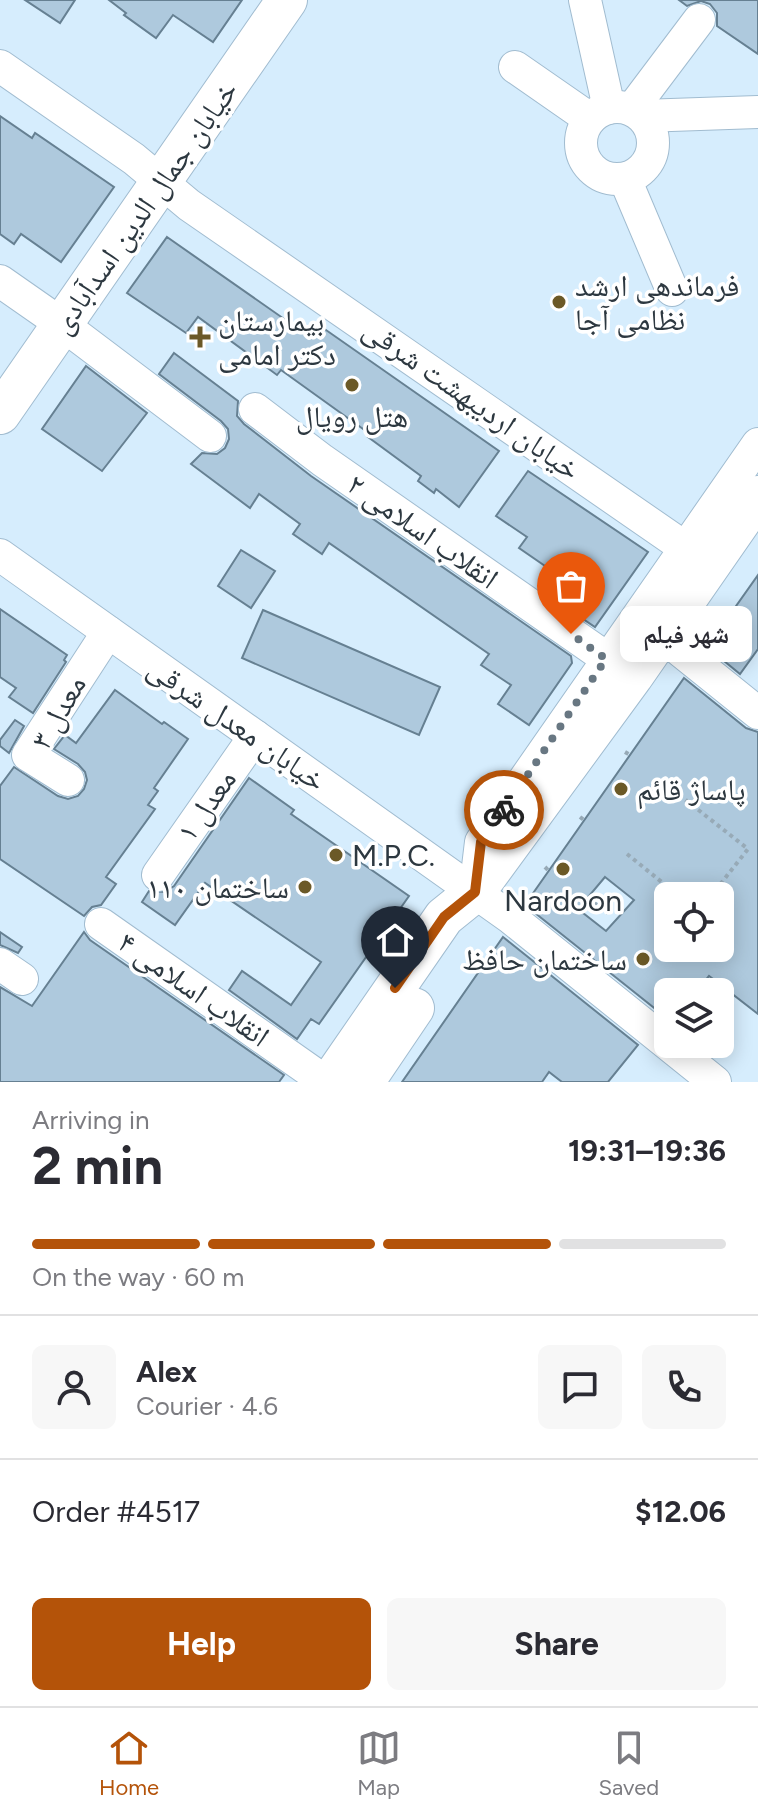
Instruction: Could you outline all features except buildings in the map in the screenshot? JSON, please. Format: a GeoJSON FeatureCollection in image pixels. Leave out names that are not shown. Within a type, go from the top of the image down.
{"type":"FeatureCollection","features":[{"type":"Feature","properties":{"kind":"main road","name":"خیابان جمال الدین اسدآبادی"},"geometry":{"type":"LineString","coordinates":[[0,414],[287,0]]}},
{"type":"Feature","properties":{"kind":"main road"},"geometry":{"type":"LineString","coordinates":[[328,1082],[444,917],[475,892],[620,668],[661,635],[698,556],[758,496]]}},
{"type":"Feature","properties":{"kind":"main road"},"geometry":{"type":"LineString","coordinates":[[364,1082],[466,932],[475,892]]}},
{"type":"Feature","properties":{"kind":"street"},"geometry":{"type":"LineString","coordinates":[[585,0],[618,113]]}},
{"type":"Feature","properties":{"kind":"street"},"geometry":{"type":"LineString","coordinates":[[515,67],[618,113],[649,124],[654,146],[645,167],[625,179],[603,176],[586,161],[581,140],[618,113],[699,20]]}},
{"type":"Feature","properties":{"kind":"street","name":"خیابان اردیبهشت شرقی"},"geometry":{"type":"LineString","coordinates":[[0,66],[134,159],[189,205],[698,556]]}},
{"type":"Feature","properties":{"kind":"street"},"geometry":{"type":"LineString","coordinates":[[618,113],[758,112]]}},
{"type":"Feature","properties":{"kind":"street"},"geometry":{"type":"LineString","coordinates":[[625,179],[672,290]]}},
{"type":"Feature","properties":{"kind":"street"},"geometry":{"type":"LineString","coordinates":[[0,281],[210,436]]}},
{"type":"Feature","properties":{"kind":"street","name":"۲ انقلاب اسلامی"},"geometry":{"type":"LineString","coordinates":[[255,409],[322,460],[620,668]]}},
{"type":"Feature","properties":{"kind":"street"},"geometry":{"type":"LineString","coordinates":[[620,668],[698,556],[758,444]]}},
{"type":"Feature","properties":{"kind":"street","name":"خیابان معدل شرقی"},"geometry":{"type":"LineString","coordinates":[[0,555],[511,918],[715,1082]]}},
{"type":"Feature","properties":{"kind":"street","name":"۳ معدل"},"geometry":{"type":"LineString","coordinates":[[68,780],[28,755],[108,632]]}},
{"type":"Feature","properties":{"kind":"street"},"geometry":{"type":"LineString","coordinates":[[661,635],[758,713]]}},
{"type":"Feature","properties":{"kind":"street","name":"۱ معدل"},"geometry":{"type":"LineString","coordinates":[[158,875],[255,736]]}},
{"type":"Feature","properties":{"kind":"street","name":"۴ انقلاب اسلامی"},"geometry":{"type":"LineString","coordinates":[[101,924],[328,1082]]}},
{"type":"Feature","properties":{"kind":"path"},"geometry":{"type":"LineString","coordinates":[[673,790],[748,849],[722,882]]}},
{"type":"Feature","properties":{"kind":"path"},"geometry":{"type":"LineString","coordinates":[[627,854],[662,882]]}},
{"type":"Feature","properties":{"kind":"path"},"geometry":{"type":"LineString","coordinates":[[587,898],[608,913]]}},
{"type":"Feature","properties":{"kind":"way so far"},"geometry":{"type":"LineString","coordinates":[[504,810],[606,659],[571,634]]}},
{"type":"Feature","properties":{"kind":"place","name":"فرماندهی ارشد نظامی آجا"},"geometry":{"type":"Point","coordinates":[559,302]}},
{"type":"Feature","properties":{"kind":"place","name":"بیمارستان دکتر امامی"},"geometry":{"type":"Point","coordinates":[200,337]}},
{"type":"Feature","properties":{"kind":"place","name":"هتل رویال"},"geometry":{"type":"Point","coordinates":[352,385]}},
{"type":"Feature","properties":{"kind":"place","name":"شهر فیلم"},"geometry":{"type":"Point","coordinates":[571,634]}},
{"type":"Feature","properties":{"kind":"place","name":"پاساژ قائم"},"geometry":{"type":"Point","coordinates":[621,789]}},
{"type":"Feature","properties":{"kind":"place","name":"M.P.C."},"geometry":{"type":"Point","coordinates":[336,855]}},
{"type":"Feature","properties":{"kind":"place","name":"Nardoon"},"geometry":{"type":"Point","coordinates":[563,869]}},
{"type":"Feature","properties":{"kind":"place","name":"ساختمان ۱۱۰"},"geometry":{"type":"Point","coordinates":[305,887]}},
{"type":"Feature","properties":{"kind":"place","name":"ساختمان حافظ"},"geometry":{"type":"Point","coordinates":[643,959]}},
{"type":"Feature","properties":{"kind":"route"},"geometry":{"type":"LineString","coordinates":[[395,988],[444,917],[475,892],[481,842],[504,810]]}}]}
